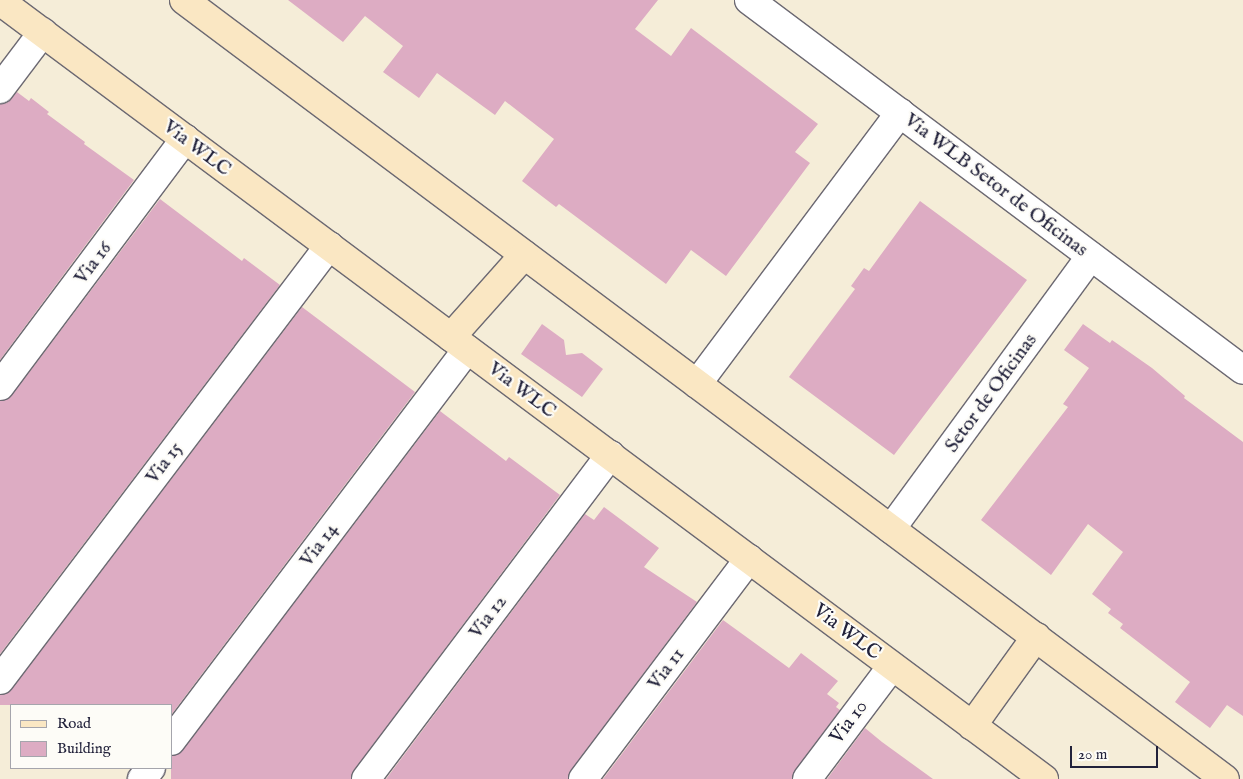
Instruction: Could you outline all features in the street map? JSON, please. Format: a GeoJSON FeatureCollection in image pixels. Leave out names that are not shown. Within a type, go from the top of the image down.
{"type":"FeatureCollection","features":[{"type":"Feature","properties":{"kind":"street"},"geometry":{"type":"LineString","coordinates":[[184,0],[1225,779]]}},
{"type":"Feature","properties":{"kind":"street","name":"Via WLB Setor de Oficinas"},"geometry":{"type":"LineString","coordinates":[[749,0],[1243,370]]}},
{"type":"Feature","properties":{"kind":"street","name":"Via WLC"},"geometry":{"type":"LineString","coordinates":[[0,1],[892,666],[972,726],[1034,776]]}},
{"type":"Feature","properties":{"kind":"street"},"geometry":{"type":"LineString","coordinates":[[0,89],[42,32]]}},
{"type":"Feature","properties":{"kind":"street"},"geometry":{"type":"LineString","coordinates":[[697,384],[900,113]]}},
{"type":"Feature","properties":{"kind":"street","name":"Via 16"},"geometry":{"type":"LineString","coordinates":[[0,386],[185,139]]}},
{"type":"Feature","properties":{"kind":"street","name":"Via 15"},"geometry":{"type":"LineString","coordinates":[[0,680],[329,246]]}},
{"type":"Feature","properties":{"kind":"street"},"geometry":{"type":"LineString","coordinates":[[459,343],[524,255]]}},
{"type":"Feature","properties":{"kind":"street","name":"Setor de Oficinas"},"geometry":{"type":"LineString","coordinates":[[891,529],[1091,256]]}},
{"type":"Feature","properties":{"kind":"street","name":"Via 14"},"geometry":{"type":"LineString","coordinates":[[172,740],[459,343]]}},
{"type":"Feature","properties":{"kind":"street","name":"Via 12"},"geometry":{"type":"LineString","coordinates":[[366,779],[610,456]]}},
{"type":"Feature","properties":{"kind":"street","name":"Via 11"},"geometry":{"type":"LineString","coordinates":[[583,779],[748,559]]}},
{"type":"Feature","properties":{"kind":"street"},"geometry":{"type":"LineString","coordinates":[[972,726],[1036,637]]}},
{"type":"Feature","properties":{"kind":"street","name":"Via 10"},"geometry":{"type":"LineString","coordinates":[[807,779],[892,666]]}},
{"type":"Feature","properties":{"kind":"street"},"geometry":{"type":"LineString","coordinates":[[142,779],[150,769]]}},
{"type":"Feature","properties":{"kind":"building"},"geometry":{"type":"Polygon","coordinates":[[[288,0],[658,0],[635,29],[671,56],[691,28],[818,124],[795,152],[810,163],[726,276],[691,250],[666,284],[559,204],[556,207],[522,181],[554,139],[505,101],[495,115],[437,73],[419,98],[383,72],[403,46],[365,16],[343,42],[288,0]]]}},
{"type":"Feature","properties":{"kind":"building"},"geometry":{"type":"Polygon","coordinates":[[[17,92],[29,101],[31,98],[49,112],[47,114],[85,142],[84,144],[134,180],[0,360],[0,104],[7,103],[17,92]]]}},
{"type":"Feature","properties":{"kind":"building"},"geometry":{"type":"Polygon","coordinates":[[[160,199],[242,261],[244,258],[280,285],[0,654],[0,401],[12,395],[160,199]]]}},
{"type":"Feature","properties":{"kind":"building"},"geometry":{"type":"Polygon","coordinates":[[[920,201],[1027,280],[894,455],[789,377],[855,289],[851,286],[864,268],[869,271],[920,201]]]}},
{"type":"Feature","properties":{"kind":"building"},"geometry":{"type":"Polygon","coordinates":[[[302,307],[415,392],[172,714],[172,704],[0,705],[0,695],[12,689],[302,307]]]}},
{"type":"Feature","properties":{"kind":"building"},"geometry":{"type":"Polygon","coordinates":[[[542,324],[564,340],[566,355],[582,353],[603,369],[582,397],[521,354],[542,324]]]}},
{"type":"Feature","properties":{"kind":"building"},"geometry":{"type":"Polygon","coordinates":[[[1083,324],[1110,343],[1112,340],[1152,368],[1185,396],[1184,398],[1243,442],[1243,716],[1227,705],[1210,728],[1175,702],[1190,682],[1120,628],[1123,624],[1108,613],[1111,609],[1092,594],[1123,552],[1088,524],[1051,575],[981,520],[1068,407],[1063,404],[1089,368],[1064,350],[1083,324]]]}},
{"type":"Feature","properties":{"kind":"building"},"geometry":{"type":"Polygon","coordinates":[[[440,411],[506,461],[509,457],[560,495],[354,770],[351,779],[171,779],[172,756],[183,750],[440,411]]]}},
{"type":"Feature","properties":{"kind":"building"},"geometry":{"type":"Polygon","coordinates":[[[604,507],[659,548],[644,567],[697,602],[571,770],[568,779],[386,779],[585,514],[594,520],[604,507]]]}},
{"type":"Feature","properties":{"kind":"building"},"geometry":{"type":"Polygon","coordinates":[[[723,620],[789,668],[801,653],[838,681],[827,694],[839,703],[836,707],[840,710],[795,770],[792,779],[603,779],[723,620]]]}},
{"type":"Feature","properties":{"kind":"building"},"geometry":{"type":"Polygon","coordinates":[[[865,728],[882,742],[933,779],[827,779],[865,728]]]}}]}
